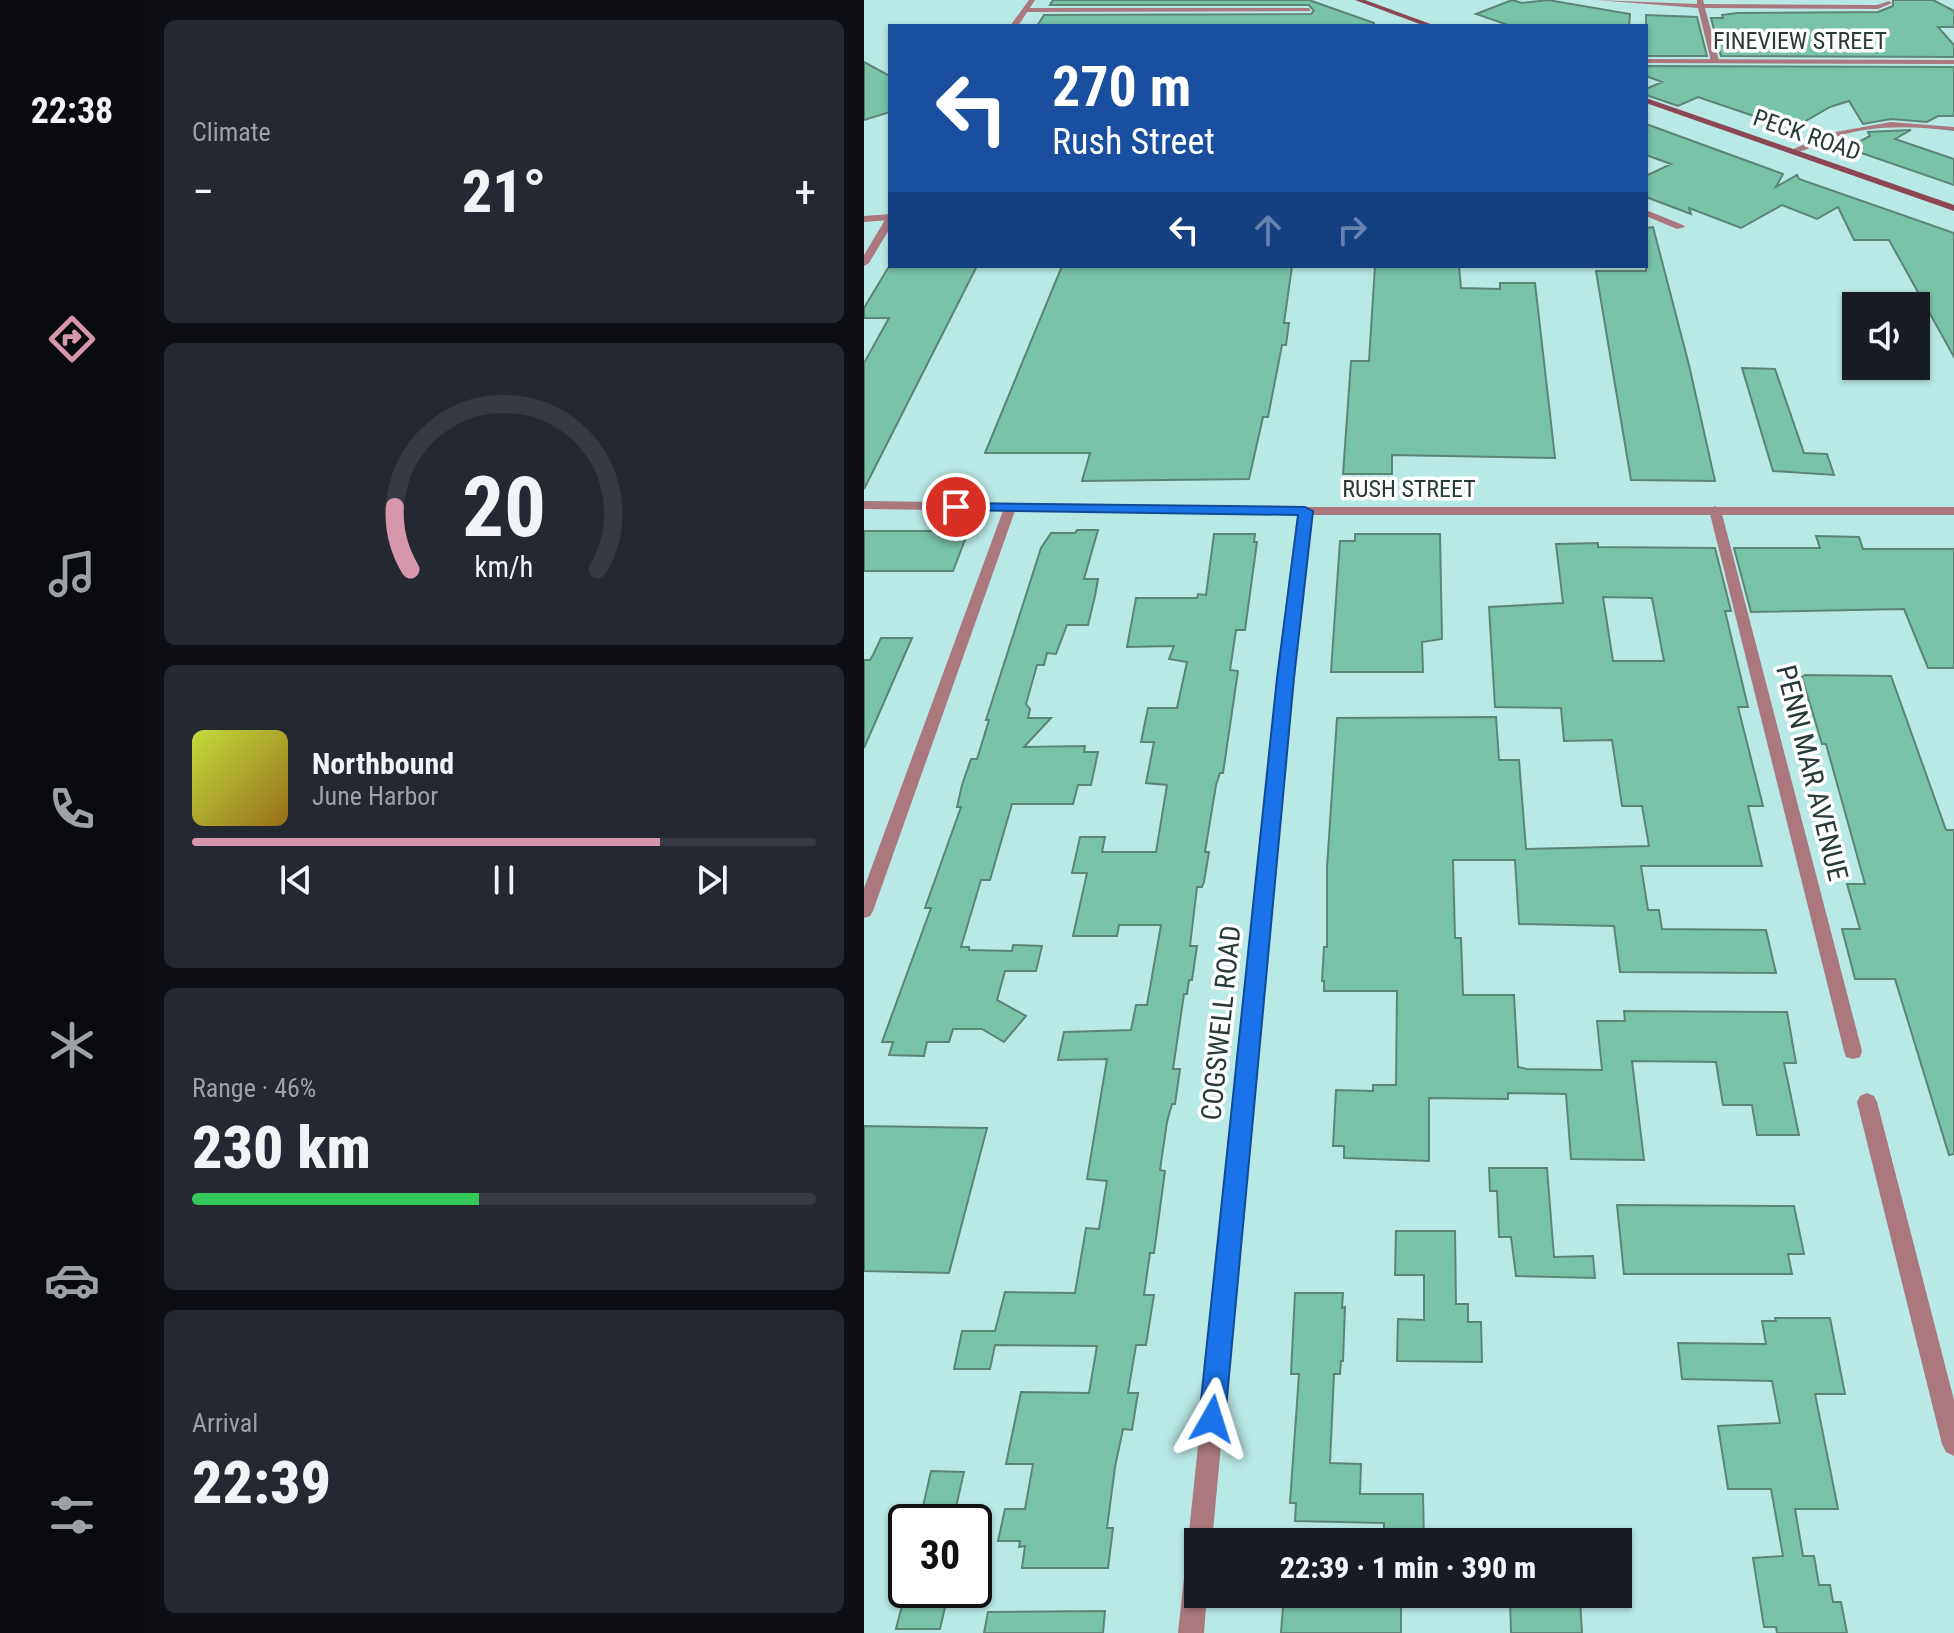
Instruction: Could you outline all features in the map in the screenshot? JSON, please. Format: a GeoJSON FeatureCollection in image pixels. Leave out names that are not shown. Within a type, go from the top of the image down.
{"type":"FeatureCollection","features":[{"type":"Feature","properties":{"kind":"main road"},"geometry":{"type":"LineString","coordinates":[[1358,0],[1426,24]]}},
{"type":"Feature","properties":{"kind":"main road","name":"PECK ROAD"},"geometry":{"type":"LineString","coordinates":[[1648,101],[1954,208]]}},
{"type":"Feature","properties":{"kind":"street"},"geometry":{"type":"LineString","coordinates":[[1015,24],[1032,0]]}},
{"type":"Feature","properties":{"kind":"street"},"geometry":{"type":"LineString","coordinates":[[1599,0],[1878,7],[1889,3]]}},
{"type":"Feature","properties":{"kind":"street"},"geometry":{"type":"LineString","coordinates":[[1700,3],[1715,61]]}},
{"type":"Feature","properties":{"kind":"street"},"geometry":{"type":"LineString","coordinates":[[1025,10],[1309,10]]}},
{"type":"Feature","properties":{"kind":"street","name":"FINEVIEW STREET"},"geometry":{"type":"LineString","coordinates":[[1648,61],[1954,62]]}},
{"type":"Feature","properties":{"kind":"street"},"geometry":{"type":"LineString","coordinates":[[1793,151],[1854,127],[1916,124],[1954,129]]}},
{"type":"Feature","properties":{"kind":"street"},"geometry":{"type":"LineString","coordinates":[[1648,214],[1680,227]]}},
{"type":"Feature","properties":{"kind":"street"},"geometry":{"type":"LineString","coordinates":[[864,219],[888,219]]}},
{"type":"Feature","properties":{"kind":"street"},"geometry":{"type":"LineString","coordinates":[[864,263],[888,222]]}},
{"type":"Feature","properties":{"kind":"street","name":"RUSH STREET"},"geometry":{"type":"LineString","coordinates":[[864,505],[1305,511],[1954,511]]}},
{"type":"Feature","properties":{"kind":"street"},"geometry":{"type":"LineString","coordinates":[[864,911],[1010,508]]}},
{"type":"Feature","properties":{"kind":"street","name":"PENN MAR AVENUE"},"geometry":{"type":"LineString","coordinates":[[1715,510],[1853,1051]]}},
{"type":"Feature","properties":{"kind":"street","name":"COGSWELL ROAD"},"geometry":{"type":"LineString","coordinates":[[1201,1528],[1285,678],[1305,511]]}},
{"type":"Feature","properties":{"kind":"street"},"geometry":{"type":"LineString","coordinates":[[1867,1102],[1954,1444]]}},
{"type":"Feature","properties":{"kind":"street"},"geometry":{"type":"LineString","coordinates":[[1191,1633],[1193,1608]]}},
{"type":"Feature","properties":{"kind":"building"},"geometry":{"type":"Polygon","coordinates":[[[1053,0],[1309,0],[1374,24],[1038,24],[1044,15],[1311,14],[1314,11],[1309,5],[1050,5],[1053,0]]]}},
{"type":"Feature","properties":{"kind":"building"},"geometry":{"type":"Polygon","coordinates":[[[1512,0],[1522,3],[1548,0],[1630,14],[1629,24],[1505,24],[1476,14],[1512,0]]]}},
{"type":"Feature","properties":{"kind":"building"},"geometry":{"type":"Polygon","coordinates":[[[1893,0],[1933,0],[1954,11],[1954,27],[1938,27],[1954,45],[1954,57],[1721,56],[1711,18],[1737,13],[1878,12],[1893,6],[1893,0]]]}},
{"type":"Feature","properties":{"kind":"building"},"geometry":{"type":"Polygon","coordinates":[[[1646,15],[1697,17],[1707,56],[1648,56],[1646,15]]]}},
{"type":"Feature","properties":{"kind":"building"},"geometry":{"type":"Polygon","coordinates":[[[864,62],[888,75],[888,113],[864,120],[864,62]]]}},
{"type":"Feature","properties":{"kind":"building"},"geometry":{"type":"Polygon","coordinates":[[[1648,66],[1954,67],[1954,116],[1938,116],[1927,122],[1891,119],[1863,124],[1849,101],[1830,107],[1792,129],[1698,97],[1678,106],[1648,96],[1648,88],[1662,82],[1648,77],[1648,66]]]}},
{"type":"Feature","properties":{"kind":"building"},"geometry":{"type":"Polygon","coordinates":[[[1648,125],[1783,174],[1776,187],[1797,175],[1799,179],[1954,233],[1954,357],[1930,314],[1930,292],[1918,292],[1889,240],[1854,240],[1838,207],[1817,219],[1782,205],[1741,228],[1689,208],[1691,214],[1648,198],[1648,175],[1671,164],[1648,156],[1648,125]]]}},
{"type":"Feature","properties":{"kind":"building"},"geometry":{"type":"Polygon","coordinates":[[[1911,130],[1895,139],[1954,159],[1954,185],[1847,148],[1870,136],[1868,132],[1911,130]]]}},
{"type":"Feature","properties":{"kind":"building"},"geometry":{"type":"Polygon","coordinates":[[[1653,227],[1715,481],[1631,480],[1596,271],[1646,271],[1648,228],[1653,227]]]}},
{"type":"Feature","properties":{"kind":"building"},"geometry":{"type":"Polygon","coordinates":[[[888,268],[976,268],[864,489],[864,363],[889,318],[864,318],[864,308],[888,268]]]}},
{"type":"Feature","properties":{"kind":"building"},"geometry":{"type":"Polygon","coordinates":[[[1061,268],[1292,268],[1284,323],[1289,323],[1286,345],[1282,345],[1268,417],[1263,417],[1249,479],[1082,481],[1090,453],[985,453],[1061,268]]]}},
{"type":"Feature","properties":{"kind":"building"},"geometry":{"type":"Polygon","coordinates":[[[1375,268],[1459,268],[1461,288],[1500,289],[1500,283],[1535,283],[1555,458],[1392,455],[1392,474],[1343,474],[1351,361],[1369,361],[1375,268]]]}},
{"type":"Feature","properties":{"kind":"building"},"geometry":{"type":"Polygon","coordinates":[[[1742,368],[1775,369],[1804,453],[1827,454],[1834,475],[1773,471],[1742,368]]]}},
{"type":"Feature","properties":{"kind":"building"},"geometry":{"type":"Polygon","coordinates":[[[1077,530],[1098,530],[1084,579],[1098,579],[1088,625],[1067,625],[1056,654],[1047,653],[1044,665],[1037,665],[1026,704],[1030,709],[1028,718],[1051,718],[1024,747],[1085,746],[1084,752],[1098,752],[1091,785],[1078,785],[1073,804],[1012,804],[990,880],[981,880],[961,947],[1012,951],[1013,945],[1042,946],[1036,971],[1005,971],[997,1000],[1026,1016],[1004,1042],[982,1029],[953,1029],[949,1042],[927,1042],[924,1056],[889,1055],[893,1042],[882,1042],[931,908],[925,908],[961,807],[957,807],[962,785],[971,759],[977,759],[989,720],[986,720],[1041,548],[1051,533],[1075,533],[1077,530]]]}},
{"type":"Feature","properties":{"kind":"building"},"geometry":{"type":"Polygon","coordinates":[[[864,531],[959,531],[956,537],[966,537],[953,571],[864,571],[864,531]]]}},
{"type":"Feature","properties":{"kind":"building"},"geometry":{"type":"Polygon","coordinates":[[[1214,534],[1255,534],[1254,542],[1257,542],[1245,630],[1236,630],[1230,670],[1238,671],[1223,773],[1220,773],[1216,785],[1205,852],[1209,852],[1204,882],[1202,887],[1197,887],[1190,946],[1197,946],[1192,980],[1189,980],[1187,994],[1184,994],[1173,1069],[1180,1069],[1175,1104],[1172,1104],[1167,1122],[1160,1170],[1165,1171],[1154,1253],[1150,1253],[1144,1295],[1154,1295],[1146,1345],[1136,1345],[1128,1393],[1138,1393],[1132,1430],[1123,1429],[1115,1467],[1107,1528],[1113,1528],[1108,1568],[1022,1568],[1025,1546],[1019,1547],[1020,1541],[998,1541],[1005,1509],[1025,1509],[1033,1464],[1006,1464],[1021,1392],[1089,1393],[1097,1346],[995,1345],[990,1369],[954,1369],[962,1331],[995,1331],[1005,1292],[1075,1293],[1086,1228],[1099,1229],[1107,1181],[1087,1179],[1107,1059],[1058,1060],[1064,1032],[1131,1030],[1136,1005],[1147,1005],[1161,925],[1119,925],[1117,936],[1073,936],[1087,873],[1072,873],[1080,837],[1105,837],[1102,852],[1156,852],[1167,785],[1146,783],[1154,742],[1141,742],[1148,708],[1177,708],[1187,662],[1169,659],[1174,646],[1127,647],[1136,598],[1197,598],[1198,594],[1206,595],[1214,534]]]}},
{"type":"Feature","properties":{"kind":"building"},"geometry":{"type":"Polygon","coordinates":[[[1355,534],[1440,534],[1442,639],[1422,642],[1423,672],[1331,672],[1340,541],[1355,541],[1355,534]]]}},
{"type":"Feature","properties":{"kind":"building"},"geometry":{"type":"Polygon","coordinates":[[[1816,536],[1859,537],[1863,549],[1954,549],[1954,668],[1928,668],[1904,609],[1751,612],[1734,548],[1820,548],[1816,536]]]}},
{"type":"Feature","properties":{"kind":"building"},"geometry":{"type":"Polygon","coordinates":[[[1556,544],[1715,548],[1731,611],[1725,611],[1748,707],[1738,707],[1763,806],[1748,806],[1762,866],[1641,866],[1648,910],[1659,910],[1662,929],[1766,930],[1776,973],[1620,972],[1614,926],[1519,924],[1515,860],[1453,860],[1455,938],[1461,938],[1463,995],[1514,995],[1518,1067],[1527,1069],[1602,1070],[1597,1021],[1625,1021],[1624,1011],[1787,1012],[1796,1063],[1784,1063],[1799,1135],[1757,1135],[1752,1105],[1723,1105],[1716,1062],[1632,1061],[1644,1160],[1571,1159],[1566,1094],[1508,1093],[1508,1099],[1429,1098],[1429,1161],[1344,1158],[1344,1146],[1333,1146],[1336,1090],[1373,1091],[1373,1085],[1396,1085],[1397,991],[1324,991],[1327,867],[1337,718],[1496,717],[1499,760],[1519,760],[1526,849],[1649,846],[1642,806],[1622,806],[1612,740],[1564,741],[1561,708],[1495,707],[1489,607],[1563,603],[1556,544]],[[1603,597],[1613,661],[1664,661],[1652,598],[1603,597]]]}},
{"type":"Feature","properties":{"kind":"building"},"geometry":{"type":"Polygon","coordinates":[[[881,638],[912,638],[864,748],[864,660],[870,660],[881,638]]]}},
{"type":"Feature","properties":{"kind":"building"},"geometry":{"type":"Polygon","coordinates":[[[1891,676],[1946,830],[1954,830],[1954,1154],[1949,1155],[1895,979],[1855,979],[1842,929],[1860,929],[1847,884],[1865,884],[1826,744],[1822,744],[1802,677],[1891,676]]]}},
{"type":"Feature","properties":{"kind":"building"},"geometry":{"type":"Polygon","coordinates":[[[864,1126],[987,1128],[949,1273],[864,1271],[864,1126]]]}},
{"type":"Feature","properties":{"kind":"building"},"geometry":{"type":"Polygon","coordinates":[[[1489,1168],[1547,1168],[1554,1257],[1593,1256],[1595,1278],[1516,1276],[1511,1237],[1499,1237],[1497,1191],[1490,1191],[1489,1168]]]}},
{"type":"Feature","properties":{"kind":"building"},"geometry":{"type":"Polygon","coordinates":[[[1617,1205],[1794,1206],[1804,1254],[1788,1254],[1792,1274],[1624,1274],[1617,1205]]]}},
{"type":"Feature","properties":{"kind":"building"},"geometry":{"type":"Polygon","coordinates":[[[1396,1231],[1455,1231],[1456,1304],[1468,1304],[1468,1322],[1481,1322],[1482,1362],[1397,1361],[1398,1319],[1424,1320],[1424,1275],[1395,1275],[1396,1231]]]}},
{"type":"Feature","properties":{"kind":"building"},"geometry":{"type":"Polygon","coordinates":[[[1295,1293],[1343,1293],[1343,1361],[1340,1374],[1334,1374],[1330,1463],[1361,1464],[1360,1494],[1423,1494],[1424,1528],[1384,1528],[1384,1523],[1295,1521],[1296,1503],[1290,1503],[1299,1374],[1291,1374],[1295,1293]]]}},
{"type":"Feature","properties":{"kind":"building"},"geometry":{"type":"Polygon","coordinates":[[[1775,1318],[1830,1318],[1845,1394],[1815,1394],[1838,1509],[1795,1509],[1803,1556],[1814,1556],[1819,1585],[1830,1585],[1833,1602],[1841,1602],[1847,1633],[1777,1633],[1776,1627],[1764,1627],[1753,1558],[1783,1556],[1771,1489],[1728,1489],[1718,1426],[1780,1423],[1772,1381],[1682,1379],[1678,1343],[1766,1344],[1762,1321],[1776,1321],[1775,1318]]]}},
{"type":"Feature","properties":{"kind":"building"},"geometry":{"type":"Polygon","coordinates":[[[931,1471],[964,1472],[957,1504],[924,1504],[931,1471]]]}},
{"type":"Feature","properties":{"kind":"building"},"geometry":{"type":"Polygon","coordinates":[[[901,1608],[945,1608],[940,1629],[896,1629],[901,1608]]]}},
{"type":"Feature","properties":{"kind":"building"},"geometry":{"type":"Polygon","coordinates":[[[1283,1608],[1401,1608],[1401,1633],[1281,1633],[1283,1608]]]}},
{"type":"Feature","properties":{"kind":"building"},"geometry":{"type":"Polygon","coordinates":[[[1510,1608],[1580,1608],[1582,1633],[1511,1633],[1510,1608]]]}},
{"type":"Feature","properties":{"kind":"building"},"geometry":{"type":"Polygon","coordinates":[[[1105,1611],[1103,1633],[984,1633],[988,1612],[1105,1611]]]}},
{"type":"Feature","properties":{"kind":"route"},"geometry":{"type":"LineString","coordinates":[[956,507],[1305,511],[1285,678],[1212,1419]]}}]}
